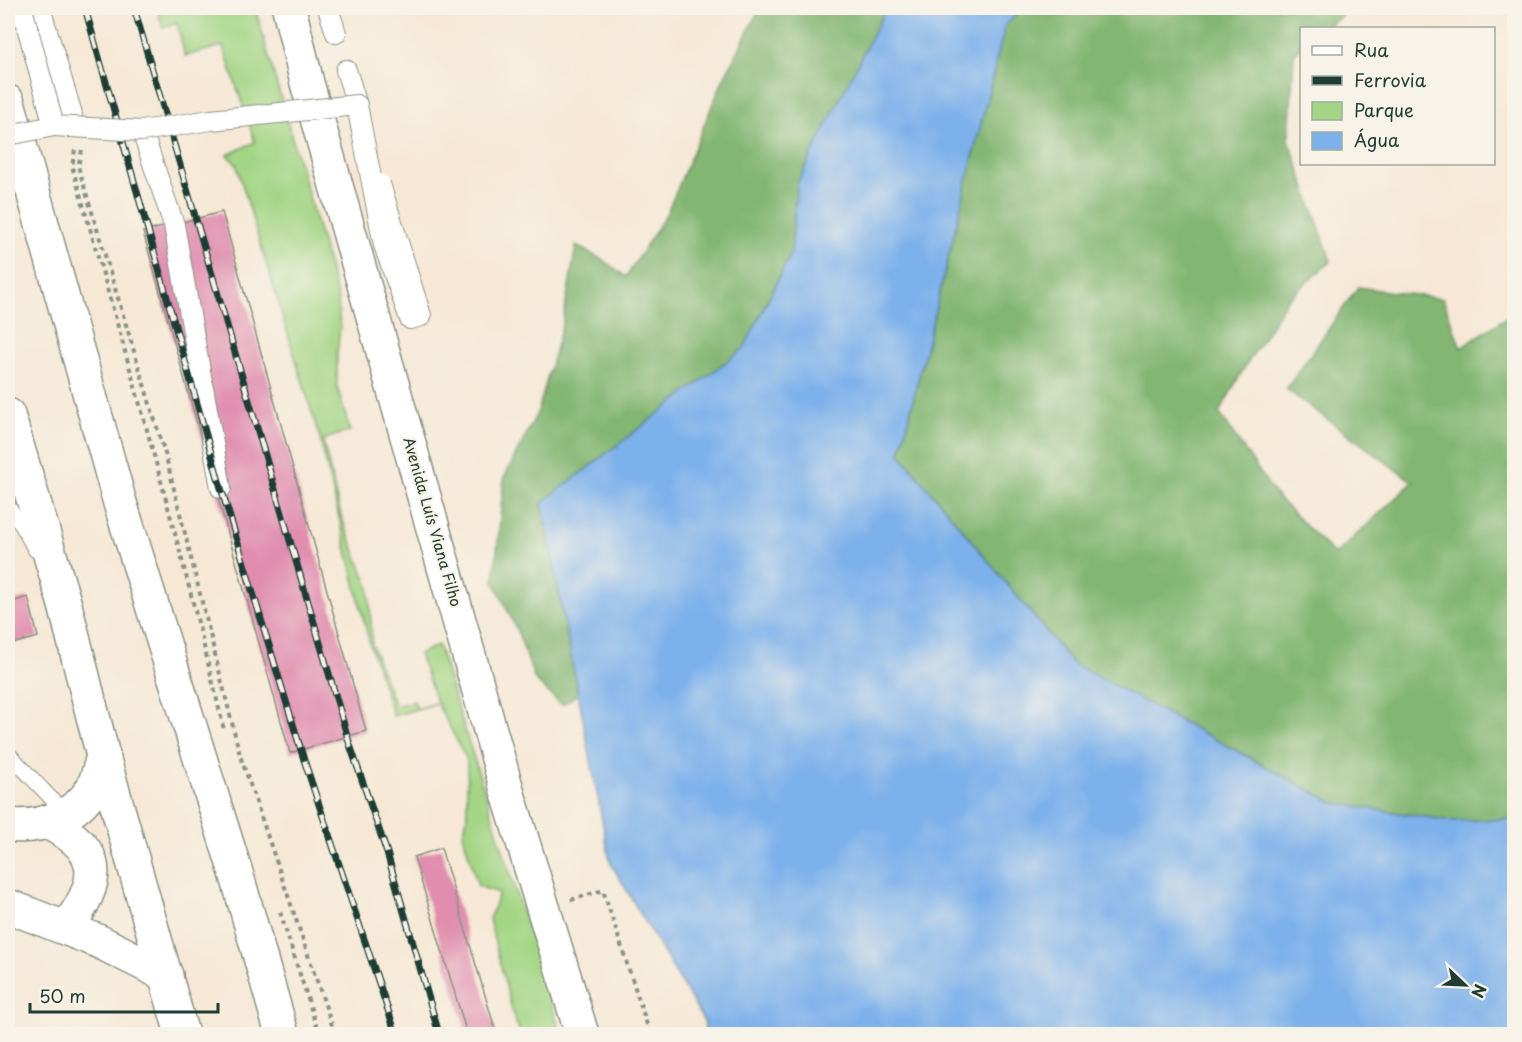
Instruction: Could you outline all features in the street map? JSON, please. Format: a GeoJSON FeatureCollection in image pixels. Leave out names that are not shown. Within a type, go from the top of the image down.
{"type":"FeatureCollection","features":[{"type":"Feature","properties":{"kind":"main road","name":"Avenida Luís Viana Filho"},"geometry":{"type":"LineString","coordinates":[[289,8],[310,94],[509,797],[582,1035]]}},
{"type":"Feature","properties":{"kind":"main road"},"geometry":{"type":"LineString","coordinates":[[8,102],[120,503],[237,876],[282,1035]]}},
{"type":"Feature","properties":{"kind":"main road"},"geometry":{"type":"LineString","coordinates":[[8,415],[65,605],[103,756],[182,1035]]}},
{"type":"Feature","properties":{"kind":"main road"},"geometry":{"type":"LineString","coordinates":[[8,825],[56,818],[85,798],[93,787],[103,756]]}},
{"type":"Feature","properties":{"kind":"main road"},"geometry":{"type":"LineString","coordinates":[[56,818],[64,831],[76,839],[86,851],[93,874],[84,902],[66,928]]}},
{"type":"Feature","properties":{"kind":"main road"},"geometry":{"type":"LineString","coordinates":[[8,906],[132,956],[166,975]]}},
{"type":"Feature","properties":{"kind":"street"},"geometry":{"type":"LineString","coordinates":[[22,8],[54,126]]}},
{"type":"Feature","properties":{"kind":"street"},"geometry":{"type":"LineString","coordinates":[[40,8],[72,114]]}},
{"type":"Feature","properties":{"kind":"street"},"geometry":{"type":"LineString","coordinates":[[328,8],[336,33]]}},
{"type":"Feature","properties":{"kind":"street"},"geometry":{"type":"LineString","coordinates":[[346,70],[357,105],[384,245],[410,319],[421,316],[380,183]]}},
{"type":"Feature","properties":{"kind":"street"},"geometry":{"type":"LineString","coordinates":[[8,135],[54,126],[142,131],[211,120],[357,105]]}},
{"type":"Feature","properties":{"kind":"street"},"geometry":{"type":"LineString","coordinates":[[142,131],[174,225],[221,488]]}},
{"type":"Feature","properties":{"kind":"lane"},"geometry":{"type":"LineString","coordinates":[[8,506],[22,526],[65,605]]}},
{"type":"Feature","properties":{"kind":"lane"},"geometry":{"type":"LineString","coordinates":[[8,753],[56,818]]}},
{"type":"Feature","properties":{"kind":"path"},"geometry":{"type":"LineString","coordinates":[[72,114],[77,141],[72,166],[162,482],[227,741]]}},
{"type":"Feature","properties":{"kind":"path"},"geometry":{"type":"LineString","coordinates":[[84,141],[78,166],[166,457],[240,755],[335,1035]]}},
{"type":"Feature","properties":{"kind":"path"},"geometry":{"type":"LineString","coordinates":[[603,890],[650,1035]]}},
{"type":"Feature","properties":{"kind":"path"},"geometry":{"type":"LineString","coordinates":[[279,910],[320,1035]]}},
{"type":"Feature","properties":{"kind":"green space"},"geometry":{"type":"Polygon","coordinates":[[[157,8],[255,8],[337,295],[340,326],[337,386],[350,431],[323,440],[341,516],[369,587],[372,644],[395,706],[414,701],[417,709],[393,716],[370,645],[320,439],[236,164],[227,155],[255,142],[223,46],[185,56],[177,23],[163,28],[157,8]]]}},
{"type":"Feature","properties":{"kind":"green space"},"geometry":{"type":"Polygon","coordinates":[[[760,8],[889,8],[883,15],[797,184],[791,253],[744,348],[542,503],[578,694],[562,705],[535,680],[518,633],[494,581],[504,478],[538,411],[562,326],[576,246],[603,260],[626,277],[667,213],[723,80],[760,8]]]}},
{"type":"Feature","properties":{"kind":"green space"},"geometry":{"type":"Polygon","coordinates":[[[1023,8],[1351,8],[1326,27],[1300,27],[1300,49],[1294,54],[1289,140],[1331,261],[1287,300],[1219,413],[1276,496],[1335,555],[1413,482],[1286,389],[1358,287],[1443,299],[1461,348],[1514,312],[1514,819],[1451,821],[1334,803],[1072,663],[900,454],[1005,26],[1023,8]]]}},
{"type":"Feature","properties":{"kind":"green space"},"geometry":{"type":"Polygon","coordinates":[[[438,645],[561,1034],[521,1034],[514,1018],[489,919],[499,893],[478,886],[463,835],[467,817],[467,760],[437,703],[419,654],[438,645]]]}},
{"type":"Feature","properties":{"kind":"water"},"geometry":{"type":"Polygon","coordinates":[[[889,8],[1023,8],[1005,26],[900,454],[1072,663],[1334,803],[1451,821],[1514,819],[1514,1034],[704,1034],[705,1023],[610,862],[542,503],[744,348],[791,253],[797,184],[883,14],[889,8]]]}},
{"type":"Feature","properties":{"kind":"building"},"geometry":{"type":"Polygon","coordinates":[[[222,212],[366,731],[290,753],[143,232],[222,212]]]}},
{"type":"Feature","properties":{"kind":"building"},"geometry":{"type":"Polygon","coordinates":[[[28,597],[38,637],[8,645],[8,603],[28,597]]]}},
{"type":"Feature","properties":{"kind":"building"},"geometry":{"type":"Polygon","coordinates":[[[441,848],[496,1032],[467,1034],[414,857],[441,848]]]}},
{"type":"Feature","properties":{"kind":"railway"},"geometry":{"type":"LineString","coordinates":[[85,8],[221,488],[304,760],[396,1034]]}},
{"type":"Feature","properties":{"kind":"railway"},"geometry":{"type":"LineString","coordinates":[[134,8],[349,742],[387,853],[439,1034]]}}]}
